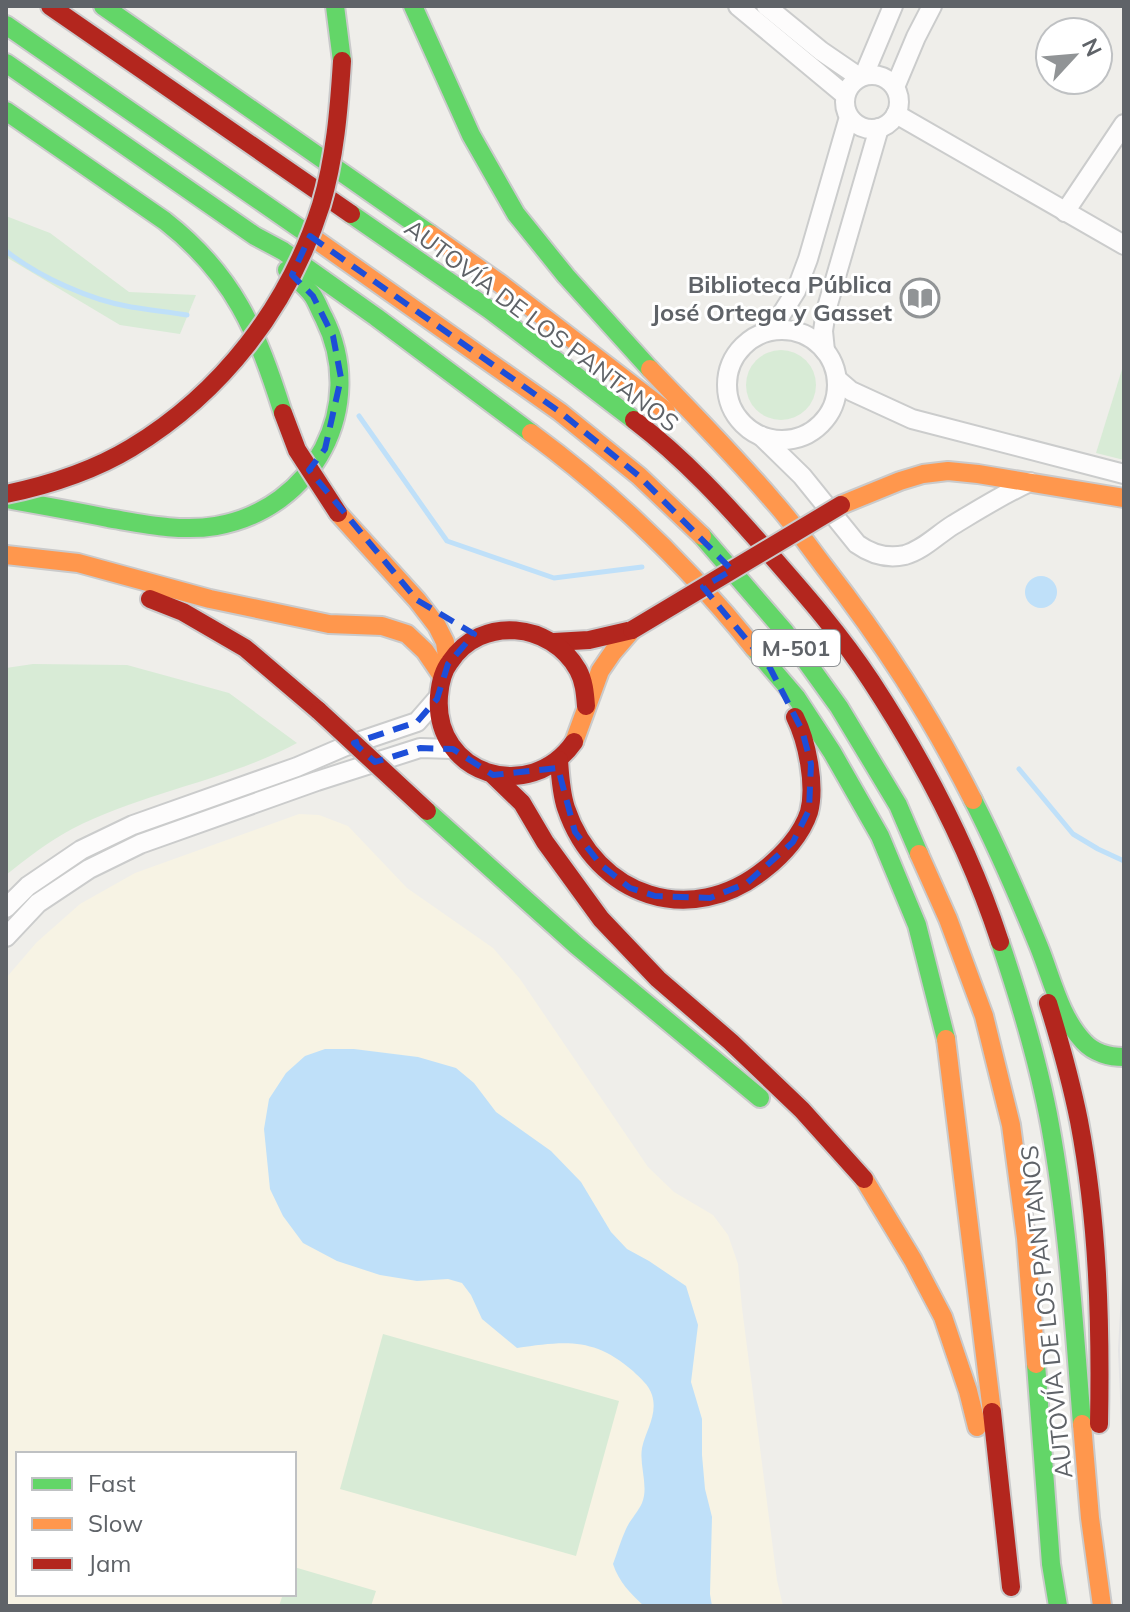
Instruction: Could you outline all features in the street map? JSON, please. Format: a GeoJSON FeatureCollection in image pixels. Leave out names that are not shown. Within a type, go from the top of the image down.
{"type":"FeatureCollection","features":[{"type":"Feature","properties":{"kind":"main road","name":"AUTOVÍA DE LOS PANTANOS"},"geometry":{"type":"LineString","coordinates":[[50,6],[490,310],[663,442],[733,512],[814,605],[870,679],[935,788],[989,908],[1021,1004],[1050,1123],[1066,1232],[1090,1518],[1102,1606]]}},
{"type":"Feature","properties":{"kind":"main road"},"geometry":{"type":"LineString","coordinates":[[103,6],[498,282],[656,401],[807,545]]}},
{"type":"Feature","properties":{"kind":"main road"},"geometry":{"type":"LineString","coordinates":[[6,496],[94,466],[129,449],[197,400],[255,336],[285,289],[304,251],[321,205],[335,148],[342,61],[335,6]]}},
{"type":"Feature","properties":{"kind":"main road"},"geometry":{"type":"LineString","coordinates":[[413,6],[471,135],[516,214],[636,355],[777,505],[867,622],[947,748],[983,819],[1071,1023],[1085,1043],[1098,1052],[1124,1057]]}},
{"type":"Feature","properties":{"kind":"main road"},"geometry":{"type":"LineString","coordinates":[[423,6],[438,62]]}},
{"type":"Feature","properties":{"kind":"main road","name":"AUTOVÍA DE LOS PANTANOS"},"geometry":{"type":"LineString","coordinates":[[6,25],[467,345],[560,412],[639,476],[727,564],[785,632],[839,707],[898,805],[948,919],[984,1016],[1011,1125],[1026,1238],[1050,1548],[1058,1606]]}},
{"type":"Feature","properties":{"kind":"main road"},"geometry":{"type":"LineString","coordinates":[[6,63],[255,236],[283,251],[577,467],[635,518],[687,570],[796,697],[880,836],[917,925],[945,1032],[1011,1587]]}},
{"type":"Feature","properties":{"kind":"main road"},"geometry":{"type":"LineString","coordinates":[[6,111],[159,217],[200,250],[219,272],[258,339],[297,450],[338,513],[417,600],[445,642],[445,670],[437,699],[438,717],[453,749],[471,765],[493,775],[522,803],[545,842],[601,919],[658,979],[731,1042],[802,1110],[862,1176],[943,1317],[968,1391],[1015,1606]]}},
{"type":"Feature","properties":{"kind":"main road"},"geometry":{"type":"LineString","coordinates":[[6,496],[164,528],[216,526],[258,514],[295,488],[325,449],[336,413],[341,378],[333,336],[313,296],[255,236]]}},
{"type":"Feature","properties":{"kind":"main road"},"geometry":{"type":"LineString","coordinates":[[554,642],[589,640],[632,630],[841,505],[923,474],[948,471],[978,474],[1124,498]]}},
{"type":"Feature","properties":{"kind":"main road"},"geometry":{"type":"LineString","coordinates":[[6,555],[78,563],[210,599],[329,624],[382,626],[407,634],[445,670]]}},
{"type":"Feature","properties":{"kind":"main road"},"geometry":{"type":"LineString","coordinates":[[34,559],[96,578],[183,612],[245,648],[319,711],[576,945],[769,1106]]}},
{"type":"Feature","properties":{"kind":"main road"},"geometry":{"type":"LineString","coordinates":[[417,600],[440,619],[484,633]]}},
{"type":"Feature","properties":{"kind":"main road"},"geometry":{"type":"LineString","coordinates":[[445,670],[463,646],[484,633],[508,628],[532,631],[554,642],[572,659],[583,682],[586,706]]}},
{"type":"Feature","properties":{"kind":"main road"},"geometry":{"type":"LineString","coordinates":[[493,775],[517,777],[539,772],[559,760],[573,745],[582,727],[595,680],[607,659],[632,630]]}},
{"type":"Feature","properties":{"kind":"main road"},"geometry":{"type":"LineString","coordinates":[[559,760],[565,807],[575,832],[601,865],[630,888],[684,900],[710,898],[747,883],[776,862],[793,842],[809,810],[811,764],[802,730],[770,668]]}},
{"type":"Feature","properties":{"kind":"main road"},"geometry":{"type":"LineString","coordinates":[[1024,915],[1079,1123],[1094,1228],[1101,1365],[1096,1498],[1090,1518]]}},
{"type":"Feature","properties":{"kind":"main road"},"geometry":{"type":"LineString","coordinates":[[793,1127],[817,1147],[913,1260]]}},
{"type":"Feature","properties":{"kind":"street"},"geometry":{"type":"LineString","coordinates":[[738,6],[845,95]]}},
{"type":"Feature","properties":{"kind":"street"},"geometry":{"type":"LineString","coordinates":[[766,6],[821,51],[862,76],[882,76],[895,87],[899,105],[896,114],[892,121],[879,128],[862,127],[849,117],[845,95],[848,88],[862,76],[893,6]]}},
{"type":"Feature","properties":{"kind":"street"},"geometry":{"type":"LineString","coordinates":[[895,87],[932,6]]}},
{"type":"Feature","properties":{"kind":"street"},"geometry":{"type":"LineString","coordinates":[[896,114],[1124,245]]}},
{"type":"Feature","properties":{"kind":"street"},"geometry":{"type":"LineString","coordinates":[[764,332],[785,311],[796,291],[849,117]]}},
{"type":"Feature","properties":{"kind":"street"},"geometry":{"type":"LineString","coordinates":[[1065,212],[1124,124]]}},
{"type":"Feature","properties":{"kind":"street"},"geometry":{"type":"LineString","coordinates":[[825,351],[823,331],[826,311],[879,128]]}},
{"type":"Feature","properties":{"kind":"street"},"geometry":{"type":"LineString","coordinates":[[779,329],[793,330],[807,335],[825,351],[837,379],[836,393],[833,407],[815,429],[789,440],[775,440],[748,429],[738,418],[730,405],[727,375],[732,361],[751,338],[779,329]]}},
{"type":"Feature","properties":{"kind":"street"},"geometry":{"type":"LineString","coordinates":[[837,379],[851,391],[912,419],[1124,474]]}},
{"type":"Feature","properties":{"kind":"street"},"geometry":{"type":"LineString","coordinates":[[761,436],[802,476],[857,544],[868,552],[887,556],[914,552],[1012,490],[1031,482]]}},
{"type":"Feature","properties":{"kind":"street"},"geometry":{"type":"LineString","coordinates":[[6,908],[28,886],[81,850],[133,825],[417,722],[437,699]]}},
{"type":"Feature","properties":{"kind":"street"},"geometry":{"type":"LineString","coordinates":[[6,937],[38,903],[89,869],[140,844],[420,748],[453,749]]}},
{"type":"Feature","properties":{"kind":"highlighted area"},"geometry":{"type":"Polygon","coordinates":[[[310,236],[560,412],[639,476],[732,570],[703,587],[770,668],[802,730],[811,764],[809,810],[793,842],[747,883],[710,898],[655,896],[630,888],[601,865],[575,832],[558,768],[493,775],[453,749],[420,748],[375,762],[354,743],[417,722],[437,699],[448,664],[474,634],[417,600],[309,470],[325,449],[341,378],[333,336],[313,296],[292,275],[310,236]]]}},
{"type":"Feature","properties":{"kind":"shaded area"},"geometry":{"type":"Polygon","coordinates":[[[299,814],[319,815],[348,826],[407,888],[493,948],[520,979],[648,1167],[674,1192],[713,1215],[728,1235],[738,1264],[777,1580],[783,1606],[6,1606],[6,978],[37,942],[80,904],[135,873],[299,814]]]}},
{"type":"Feature","properties":{"kind":"green space"},"geometry":{"type":"Polygon","coordinates":[[[6,216],[50,233],[129,292],[196,295],[180,334],[120,325],[6,257],[6,216]]]}},
{"type":"Feature","properties":{"kind":"green space"},"geometry":{"type":"Polygon","coordinates":[[[788,350],[810,365],[816,385],[814,399],[806,410],[795,418],[774,420],[756,410],[748,399],[746,378],[756,360],[767,352],[788,350]]]}},
{"type":"Feature","properties":{"kind":"green space"},"geometry":{"type":"Polygon","coordinates":[[[1124,363],[1124,460],[1096,453],[1124,363]]]}},
{"type":"Feature","properties":{"kind":"green space"},"geometry":{"type":"Polygon","coordinates":[[[33,664],[127,665],[229,693],[297,743],[242,767],[99,816],[55,839],[6,875],[6,668],[33,664]]]}},
{"type":"Feature","properties":{"kind":"green space"},"geometry":{"type":"Polygon","coordinates":[[[383,1334],[619,1401],[576,1556],[340,1489],[383,1334]]]}},
{"type":"Feature","properties":{"kind":"green space"},"geometry":{"type":"Polygon","coordinates":[[[296,1568],[376,1591],[371,1606],[279,1606],[282,1596],[296,1596],[296,1568]]]}},
{"type":"Feature","properties":{"kind":"water"},"geometry":{"type":"Polygon","coordinates":[[[1041,576],[1052,581],[1057,592],[1052,603],[1041,608],[1030,603],[1025,592],[1030,581],[1041,576]]]}},
{"type":"Feature","properties":{"kind":"water"},"geometry":{"type":"Polygon","coordinates":[[[325,1049],[354,1049],[418,1057],[456,1068],[474,1083],[496,1112],[551,1151],[581,1182],[611,1232],[627,1249],[686,1286],[698,1325],[691,1382],[702,1419],[705,1489],[712,1517],[712,1606],[644,1606],[626,1587],[613,1564],[626,1529],[644,1496],[642,1448],[654,1409],[651,1391],[633,1371],[605,1352],[578,1344],[517,1348],[482,1319],[462,1283],[448,1279],[417,1281],[380,1275],[337,1261],[303,1243],[283,1216],[270,1189],[264,1129],[269,1099],[286,1073],[305,1056],[325,1049]]]}},
{"type":"Feature","properties":{"kind":"waterway"},"geometry":{"type":"LineString","coordinates":[[6,251],[34,270],[82,293],[115,304],[187,315]]}},
{"type":"Feature","properties":{"kind":"waterway"},"geometry":{"type":"LineString","coordinates":[[359,416],[447,541],[554,578],[642,567]]}},
{"type":"Feature","properties":{"kind":"waterway"},"geometry":{"type":"LineString","coordinates":[[1019,769],[1073,834],[1124,861]]}},
{"type":"Feature","properties":{"kind":"tram line"},"geometry":{"type":"LineString","coordinates":[[1124,1257],[1119,1350],[1124,1467]]}},
{"type":"Feature","properties":{"kind":"traffic: fast"},"geometry":{"type":"LineString","coordinates":[[103,6],[430,234]]}},
{"type":"Feature","properties":{"kind":"traffic: fast"},"geometry":{"type":"LineString","coordinates":[[335,6],[342,61]]}},
{"type":"Feature","properties":{"kind":"traffic: fast"},"geometry":{"type":"LineString","coordinates":[[413,6],[471,135],[516,214],[566,276],[650,369]]}},
{"type":"Feature","properties":{"kind":"traffic: fast"},"geometry":{"type":"LineString","coordinates":[[6,25],[312,237]]}},
{"type":"Feature","properties":{"kind":"traffic: fast"},"geometry":{"type":"LineString","coordinates":[[6,63],[255,236],[283,251],[531,433]]}},
{"type":"Feature","properties":{"kind":"traffic: fast"},"geometry":{"type":"LineString","coordinates":[[6,111],[165,221],[209,262],[240,306],[252,330],[283,413]]}},
{"type":"Feature","properties":{"kind":"traffic: fast"},"geometry":{"type":"LineString","coordinates":[[351,214],[490,310],[634,420]]}},
{"type":"Feature","properties":{"kind":"traffic: fast"},"geometry":{"type":"LineString","coordinates":[[6,499],[135,523],[189,528],[216,526],[251,516],[280,499],[305,476],[323,449],[335,418],[339,385],[336,352],[324,318],[310,292],[287,270]]}},
{"type":"Feature","properties":{"kind":"traffic: fast"},"geometry":{"type":"LineString","coordinates":[[702,536],[785,632],[839,707],[898,805],[919,854]]}},
{"type":"Feature","properties":{"kind":"traffic: fast"},"geometry":{"type":"LineString","coordinates":[[754,648],[796,697],[880,836],[917,925],[946,1039]]}},
{"type":"Feature","properties":{"kind":"traffic: fast"},"geometry":{"type":"LineString","coordinates":[[973,800],[1016,891],[1069,1021],[1092,1049],[1124,1057]]}},
{"type":"Feature","properties":{"kind":"traffic: fast"},"geometry":{"type":"LineString","coordinates":[[427,811],[576,945],[760,1098]]}},
{"type":"Feature","properties":{"kind":"traffic: fast"},"geometry":{"type":"LineString","coordinates":[[1000,942],[1028,1033],[1050,1125],[1066,1237],[1082,1424]]}},
{"type":"Feature","properties":{"kind":"traffic: fast"},"geometry":{"type":"LineString","coordinates":[[1036,1364],[1051,1564],[1058,1606]]}},
{"type":"Feature","properties":{"kind":"traffic: slow"},"geometry":{"type":"LineString","coordinates":[[430,234],[666,411]]}},
{"type":"Feature","properties":{"kind":"traffic: slow"},"geometry":{"type":"LineString","coordinates":[[312,237],[560,412],[639,476],[702,536]]}},
{"type":"Feature","properties":{"kind":"traffic: slow"},"geometry":{"type":"LineString","coordinates":[[650,369],[759,485],[845,593],[922,707],[973,800]]}},
{"type":"Feature","properties":{"kind":"traffic: slow"},"geometry":{"type":"LineString","coordinates":[[531,433],[592,481],[650,533],[704,589],[754,648]]}},
{"type":"Feature","properties":{"kind":"traffic: slow"},"geometry":{"type":"LineString","coordinates":[[841,505],[900,481],[948,471],[1124,498]]}},
{"type":"Feature","properties":{"kind":"traffic: slow"},"geometry":{"type":"LineString","coordinates":[[338,513],[437,626],[445,642],[448,664]]}},
{"type":"Feature","properties":{"kind":"traffic: slow"},"geometry":{"type":"LineString","coordinates":[[6,555],[78,563],[210,599],[329,624],[382,626],[407,634],[425,651],[442,676]]}},
{"type":"Feature","properties":{"kind":"traffic: slow"},"geometry":{"type":"LineString","coordinates":[[574,742],[600,671],[632,630]]}},
{"type":"Feature","properties":{"kind":"traffic: slow"},"geometry":{"type":"LineString","coordinates":[[919,854],[948,919],[984,1016],[1011,1125],[1026,1238],[1036,1364]]}},
{"type":"Feature","properties":{"kind":"traffic: slow"},"geometry":{"type":"LineString","coordinates":[[946,1039],[992,1412]]}},
{"type":"Feature","properties":{"kind":"traffic: slow"},"geometry":{"type":"LineString","coordinates":[[864,1179],[943,1317],[977,1427]]}},
{"type":"Feature","properties":{"kind":"traffic: slow"},"geometry":{"type":"LineString","coordinates":[[1082,1424],[1102,1606]]}},
{"type":"Feature","properties":{"kind":"traffic: jam"},"geometry":{"type":"LineString","coordinates":[[50,6],[351,214]]}},
{"type":"Feature","properties":{"kind":"traffic: jam"},"geometry":{"type":"LineString","coordinates":[[6,494],[70,476],[131,448],[195,401],[248,344],[291,278],[321,205],[333,151],[342,61]]}},
{"type":"Feature","properties":{"kind":"traffic: jam"},"geometry":{"type":"LineString","coordinates":[[283,413],[297,450],[338,513]]}},
{"type":"Feature","properties":{"kind":"traffic: jam"},"geometry":{"type":"LineString","coordinates":[[634,420],[688,466],[737,517],[835,631],[859,664],[891,712],[944,807],[975,874],[1000,942]]}},
{"type":"Feature","properties":{"kind":"traffic: jam"},"geometry":{"type":"LineString","coordinates":[[632,630],[841,505]]}},
{"type":"Feature","properties":{"kind":"traffic: jam"},"geometry":{"type":"LineString","coordinates":[[150,599],[183,612],[245,648],[319,711]]}},
{"type":"Feature","properties":{"kind":"traffic: jam"},"geometry":{"type":"LineString","coordinates":[[574,742],[555,761],[534,772],[510,776],[488,772],[467,762],[451,745],[441,723],[439,696],[443,674],[463,647],[479,637],[497,631],[516,630],[534,634],[566,654],[578,670],[586,706]]}},
{"type":"Feature","properties":{"kind":"traffic: jam"},"geometry":{"type":"LineString","coordinates":[[554,642],[589,640],[632,630]]}},
{"type":"Feature","properties":{"kind":"traffic: jam"},"geometry":{"type":"LineString","coordinates":[[319,711],[427,811]]}},
{"type":"Feature","properties":{"kind":"traffic: jam"},"geometry":{"type":"LineString","coordinates":[[559,760],[566,808],[580,839],[599,864],[623,882],[649,894],[677,900],[707,897],[736,887],[765,869],[791,844],[806,820],[811,801],[811,776],[807,750],[795,717]]}},
{"type":"Feature","properties":{"kind":"traffic: jam"},"geometry":{"type":"LineString","coordinates":[[493,775],[522,803],[545,842],[601,919],[658,979],[731,1042],[802,1110],[864,1179]]}},
{"type":"Feature","properties":{"kind":"traffic: jam"},"geometry":{"type":"LineString","coordinates":[[1048,1003],[1076,1106],[1090,1196],[1099,1310],[1099,1424]]}},
{"type":"Feature","properties":{"kind":"traffic: jam"},"geometry":{"type":"LineString","coordinates":[[992,1412],[1011,1587]]}},
{"type":"Feature","properties":{"kind":"place","name":"Biblioteca Pública José Ortega y Gasset"},"geometry":{"type":"Point","coordinates":[920,298]}}]}
